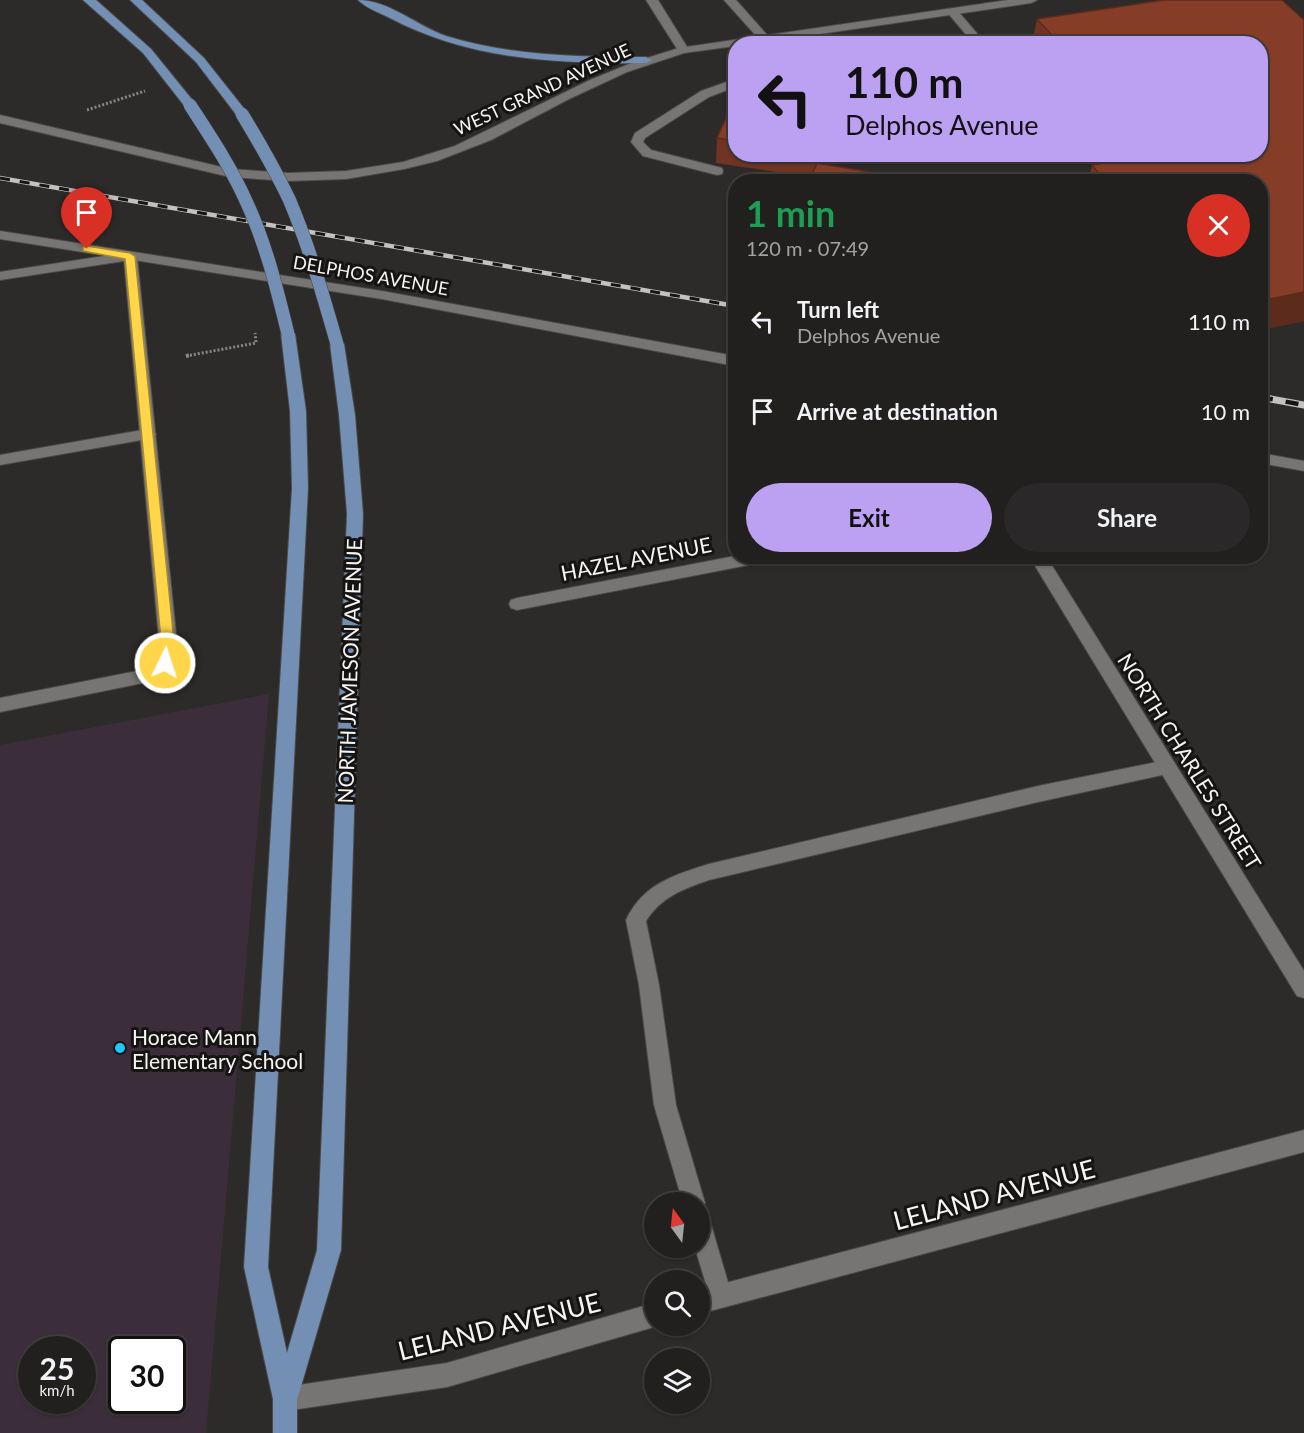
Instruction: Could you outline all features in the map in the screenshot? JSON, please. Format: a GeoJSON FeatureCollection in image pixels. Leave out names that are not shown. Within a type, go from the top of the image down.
{"type":"FeatureCollection","features":[{"type":"Feature","properties":{"kind":"main road","name":"NORTH JAMESON AVENUE"},"geometry":{"type":"LineString","coordinates":[[89,0],[147,51],[190,105],[227,164],[252,212],[270,264],[288,334],[298,411],[298,546],[256,1267],[285,1399],[285,1433]]}},
{"type":"Feature","properties":{"kind":"main road","name":"NORTH JAMESON AVENUE"},"geometry":{"type":"LineString","coordinates":[[136,0],[200,60],[242,114],[268,157],[294,210],[313,260],[338,344],[347,416],[355,514],[329,1250],[285,1399]]}},
{"type":"Feature","properties":{"kind":"main road"},"geometry":{"type":"LineString","coordinates":[[364,0],[440,37],[506,54],[541,59],[646,60]]}},
{"type":"Feature","properties":{"kind":"street"},"geometry":{"type":"LineString","coordinates":[[652,0],[683,50]]}},
{"type":"Feature","properties":{"kind":"street"},"geometry":{"type":"LineString","coordinates":[[730,0],[762,36]]}},
{"type":"Feature","properties":{"kind":"street","name":"WEST GRAND AVENUE"},"geometry":{"type":"LineString","coordinates":[[771,36],[1031,0]]}},
{"type":"Feature","properties":{"kind":"street"},"geometry":{"type":"LineString","coordinates":[[953,12],[974,36]]}},
{"type":"Feature","properties":{"kind":"street","name":"WEST GRAND AVENUE"},"geometry":{"type":"LineString","coordinates":[[0,118],[193,166],[232,173],[312,177],[394,167],[456,150],[510,127],[566,96],[646,60],[683,50],[728,43]]}},
{"type":"Feature","properties":{"kind":"street"},"geometry":{"type":"LineString","coordinates":[[717,171],[647,153],[637,142],[639,136],[705,94],[728,86]]}},
{"type":"Feature","properties":{"kind":"street","name":"DELPHOS AVENUE"},"geometry":{"type":"LineString","coordinates":[[0,235],[382,295],[728,360]]}},
{"type":"Feature","properties":{"kind":"street"},"geometry":{"type":"LineString","coordinates":[[0,276],[130,256],[169,651],[165,663],[147,676],[0,705]]}},
{"type":"Feature","properties":{"kind":"street"},"geometry":{"type":"LineString","coordinates":[[0,460],[148,434]]}},
{"type":"Feature","properties":{"kind":"street"},"geometry":{"type":"LineString","coordinates":[[1268,459],[1304,466]]}},
{"type":"Feature","properties":{"kind":"street","name":"HAZEL AVENUE"},"geometry":{"type":"LineString","coordinates":[[517,604],[728,563]]}},
{"type":"Feature","properties":{"kind":"street","name":"NORTH CHARLES STREET"},"geometry":{"type":"LineString","coordinates":[[1042,564],[1304,989]]}},
{"type":"Feature","properties":{"kind":"street"},"geometry":{"type":"LineString","coordinates":[[691,1192],[666,1105],[650,985],[636,920],[646,902],[665,887],[709,872],[1038,794],[1167,767]]}},
{"type":"Feature","properties":{"kind":"street","name":"LELAND AVENUE"},"geometry":{"type":"LineString","coordinates":[[710,1299],[1304,1141]]}},
{"type":"Feature","properties":{"kind":"street","name":"LELAND AVENUE"},"geometry":{"type":"LineString","coordinates":[[285,1399],[447,1374],[644,1318]]}},
{"type":"Feature","properties":{"kind":"path"},"geometry":{"type":"LineString","coordinates":[[80,112],[146,91]]}},
{"type":"Feature","properties":{"kind":"path"},"geometry":{"type":"LineString","coordinates":[[186,356],[256,343],[255,331]]}},
{"type":"Feature","properties":{"kind":"shaded area","name":"Horace Mann Elementary School"},"geometry":{"type":"Polygon","coordinates":[[[269,694],[206,1433],[0,1433],[0,745],[269,694]]]}},
{"type":"Feature","properties":{"kind":"building"},"geometry":{"type":"Polygon","coordinates":[[[1164,0],[1282,0],[1304,20],[1304,292],[1268,299],[1268,174],[1099,174],[1092,165],[1109,162],[1268,162],[1268,36],[1053,36],[1037,19],[1164,0]]]}},
{"type":"Feature","properties":{"kind":"building"},"geometry":{"type":"Polygon","coordinates":[[[728,114],[728,140],[717,138],[728,114]]]}},
{"type":"Feature","properties":{"kind":"building"},"geometry":{"type":"Polygon","coordinates":[[[817,163],[881,174],[812,174],[817,163]]]}},
{"type":"Feature","properties":{"kind":"railway"},"geometry":{"type":"LineString","coordinates":[[0,178],[728,305]]}},
{"type":"Feature","properties":{"kind":"railway"},"geometry":{"type":"LineString","coordinates":[[1268,398],[1304,405]]}},
{"type":"Feature","properties":{"kind":"place","name":"Horace Mann Elementary School"},"geometry":{"type":"Point","coordinates":[120,1048]}},
{"type":"Feature","properties":{"kind":"route"},"geometry":{"type":"LineString","coordinates":[[87,249],[130,256],[169,651],[165,663]]}}]}
